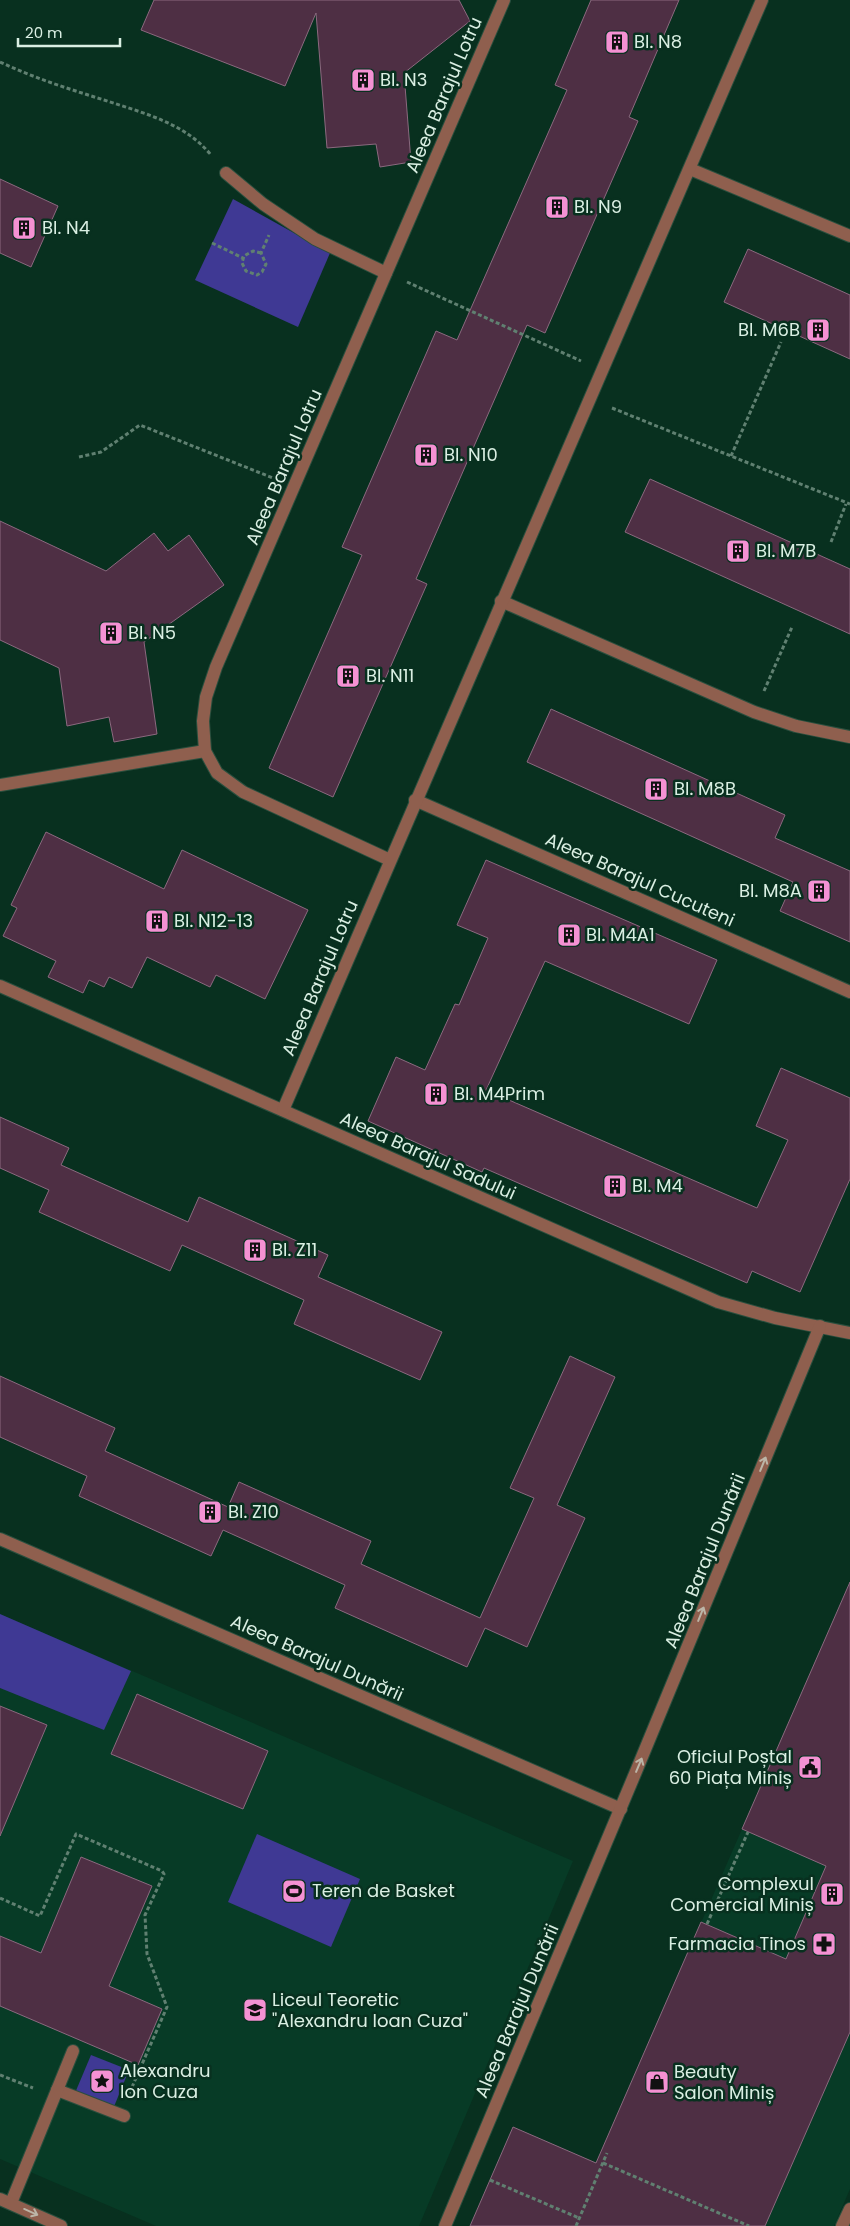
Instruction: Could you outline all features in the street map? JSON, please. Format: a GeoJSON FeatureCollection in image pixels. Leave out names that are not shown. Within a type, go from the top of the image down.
{"type":"FeatureCollection","features":[{"type":"Feature","properties":{"kind":"street","name":"Aleea Barajul Lotru"},"geometry":{"type":"LineString","coordinates":[[390,860],[243,792],[217,773],[205,751],[203,721],[206,697],[214,674],[504,0]]}},
{"type":"Feature","properties":{"kind":"street","name":"Aleea Barajul Lotru"},"geometry":{"type":"LineString","coordinates":[[283,1110],[415,800],[762,0]]}},
{"type":"Feature","properties":{"kind":"street"},"geometry":{"type":"LineString","coordinates":[[690,168],[850,236]]}},
{"type":"Feature","properties":{"kind":"street"},"geometry":{"type":"LineString","coordinates":[[226,173],[278,214],[314,238],[386,273]]}},
{"type":"Feature","properties":{"kind":"street"},"geometry":{"type":"LineString","coordinates":[[502,601],[754,712],[796,726],[850,737]]}},
{"type":"Feature","properties":{"kind":"street"},"geometry":{"type":"LineString","coordinates":[[0,785],[205,751]]}},
{"type":"Feature","properties":{"kind":"street","name":"Aleea Barajul Cucuteni"},"geometry":{"type":"LineString","coordinates":[[415,800],[850,992]]}},
{"type":"Feature","properties":{"kind":"street","name":"Aleea Barajul Sadului"},"geometry":{"type":"LineString","coordinates":[[0,986],[718,1302],[775,1318],[850,1333]]}},
{"type":"Feature","properties":{"kind":"street","name":"Aleea Barajul Dunării"},"geometry":{"type":"LineString","coordinates":[[445,2226],[621,1810],[820,1326]]}},
{"type":"Feature","properties":{"kind":"street","name":"Aleea Barajul Dunării"},"geometry":{"type":"LineString","coordinates":[[0,1539],[621,1810]]}},
{"type":"Feature","properties":{"kind":"street"},"geometry":{"type":"LineString","coordinates":[[61,2226],[5,2201],[56,2093],[73,2051]]}},
{"type":"Feature","properties":{"kind":"street"},"geometry":{"type":"LineString","coordinates":[[56,2093],[122,2116]]}},
{"type":"Feature","properties":{"kind":"street"},"geometry":{"type":"LineString","coordinates":[[842,2226],[850,2209]]}},
{"type":"Feature","properties":{"kind":"path"},"geometry":{"type":"LineString","coordinates":[[0,62],[27,75],[159,118],[200,142],[226,173]]}},
{"type":"Feature","properties":{"kind":"path"},"geometry":{"type":"LineString","coordinates":[[261,253],[249,252],[243,258],[244,269],[256,275],[262,272],[266,264],[261,253],[278,214]]}},
{"type":"Feature","properties":{"kind":"path"},"geometry":{"type":"LineString","coordinates":[[212,243],[243,258]]}},
{"type":"Feature","properties":{"kind":"path"},"geometry":{"type":"LineString","coordinates":[[386,273],[601,370]]}},
{"type":"Feature","properties":{"kind":"path"},"geometry":{"type":"LineString","coordinates":[[730,456],[781,342]]}},
{"type":"Feature","properties":{"kind":"path"},"geometry":{"type":"LineString","coordinates":[[589,398],[848,504],[831,542]]}},
{"type":"Feature","properties":{"kind":"path"},"geometry":{"type":"LineString","coordinates":[[79,457],[100,452],[140,425],[294,487]]}},
{"type":"Feature","properties":{"kind":"path"},"geometry":{"type":"LineString","coordinates":[[754,712],[792,627]]}},
{"type":"Feature","properties":{"kind":"path"},"geometry":{"type":"LineString","coordinates":[[707,1924],[748,1832]]}},
{"type":"Feature","properties":{"kind":"path"},"geometry":{"type":"LineString","coordinates":[[0,1898],[40,1916],[76,1834],[162,1870],[164,1874],[145,1916],[147,1954],[167,2007],[122,2116]]}},
{"type":"Feature","properties":{"kind":"path"},"geometry":{"type":"LineString","coordinates":[[0,2075],[56,2093]]}},
{"type":"Feature","properties":{"kind":"path"},"geometry":{"type":"LineString","coordinates":[[576,2226],[607,2152]]}},
{"type":"Feature","properties":{"kind":"path"},"geometry":{"type":"LineString","coordinates":[[603,2163],[749,2226]]}},
{"type":"Feature","properties":{"kind":"path"},"geometry":{"type":"LineString","coordinates":[[468,2171],[579,2218]]}},
{"type":"Feature","properties":{"kind":"shaded area"},"geometry":{"type":"Polygon","coordinates":[[[233,199],[330,253],[298,327],[195,280],[233,199]]]}},
{"type":"Feature","properties":{"kind":"shaded area","name":"Complexul Comercial Miniș"},"geometry":{"type":"Polygon","coordinates":[[[850,1582],[850,2189],[834,2226],[470,2226],[513,2127],[596,2163],[850,1582]]]}},
{"type":"Feature","properties":{"kind":"shaded area","name":"Liceul Teoretic \"Alexandru Ioan Cuza\""},"geometry":{"type":"Polygon","coordinates":[[[0,1614],[573,1861],[419,2226],[156,2226],[0,2159],[0,1614]]]}},
{"type":"Feature","properties":{"kind":"shaded area"},"geometry":{"type":"Polygon","coordinates":[[[0,1614],[131,1671],[104,1730],[0,1688],[0,1614]]]}},
{"type":"Feature","properties":{"kind":"shaded area","name":"Teren de Basket"},"geometry":{"type":"Polygon","coordinates":[[[257,1834],[360,1879],[331,1947],[228,1902],[257,1834]]]}},
{"type":"Feature","properties":{"kind":"shaded area"},"geometry":{"type":"Polygon","coordinates":[[[91,2055],[129,2070],[113,2109],[75,2093],[91,2055]]]}},
{"type":"Feature","properties":{"kind":"building","name":"Bl. N3"},"geometry":{"type":"Polygon","coordinates":[[[154,0],[459,0],[470,21],[404,73],[411,162],[380,167],[376,144],[327,148],[316,13],[285,86],[141,30],[154,0]]]}},
{"type":"Feature","properties":{"kind":"building"},"geometry":{"type":"Polygon","coordinates":[[[591,0],[679,0],[629,117],[638,121],[545,333],[527,325],[416,579],[427,584],[333,797],[269,768],[362,555],[342,547],[436,331],[457,340],[567,90],[555,85],[591,0]]]}},
{"type":"Feature","properties":{"kind":"building","name":"Bl. N4"},"geometry":{"type":"Polygon","coordinates":[[[0,179],[58,206],[31,267],[0,253],[0,179]]]}},
{"type":"Feature","properties":{"kind":"building","name":"Bl. M6B"},"geometry":{"type":"Polygon","coordinates":[[[748,249],[850,295],[850,359],[724,302],[748,249]]]}},
{"type":"Feature","properties":{"kind":"building","name":"Bl. M7B"},"geometry":{"type":"Polygon","coordinates":[[[650,479],[850,569],[850,634],[625,532],[650,479]]]}},
{"type":"Feature","properties":{"kind":"building","name":"Bl. N5"},"geometry":{"type":"Polygon","coordinates":[[[0,521],[106,571],[154,533],[168,551],[189,535],[224,585],[144,642],[157,734],[114,742],[109,717],[67,726],[59,668],[0,640],[0,521]]]}},
{"type":"Feature","properties":{"kind":"building","name":"Bl. M8B"},"geometry":{"type":"Polygon","coordinates":[[[551,709],[785,815],[775,838],[850,871],[850,942],[780,911],[793,882],[527,762],[551,709]]]}},
{"type":"Feature","properties":{"kind":"building","name":"Bl. N12-13"},"geometry":{"type":"Polygon","coordinates":[[[46,832],[164,889],[182,850],[308,910],[265,999],[216,975],[210,987],[147,957],[132,988],[109,977],[104,987],[89,980],[83,993],[48,977],[56,961],[3,936],[17,908],[11,905],[46,832]]]}},
{"type":"Feature","properties":{"kind":"building"},"geometry":{"type":"Polygon","coordinates":[[[486,860],[717,960],[689,1024],[545,961],[486,1090],[757,1208],[788,1140],[756,1126],[781,1068],[850,1098],[850,1179],[800,1292],[752,1271],[747,1283],[484,1168],[482,1172],[368,1121],[396,1057],[425,1070],[455,1004],[459,1005],[488,938],[457,925],[486,860]]]}},
{"type":"Feature","properties":{"kind":"building","name":"Bl. Z11"},"geometry":{"type":"Polygon","coordinates":[[[0,1117],[69,1148],[61,1165],[188,1222],[199,1197],[328,1255],[318,1277],[442,1332],[420,1380],[294,1324],[304,1300],[182,1245],[170,1271],[39,1212],[49,1190],[0,1168],[0,1117]]]}},
{"type":"Feature","properties":{"kind":"building","name":"Bl. Z10"},"geometry":{"type":"Polygon","coordinates":[[[570,1356],[615,1377],[557,1505],[585,1518],[527,1647],[485,1628],[467,1667],[335,1608],[345,1585],[223,1530],[211,1556],[79,1496],[87,1476],[0,1437],[0,1376],[115,1428],[105,1451],[228,1507],[239,1482],[371,1541],[361,1564],[480,1618],[534,1498],[510,1488],[570,1356]]]}},
{"type":"Feature","properties":{"kind":"building","name":"Complexul Comercial Miniș"},"geometry":{"type":"Polygon","coordinates":[[[850,1582],[850,2032],[765,2226],[470,2226],[513,2127],[596,2163],[701,1922],[786,1959],[826,1866],[742,1829],[850,1582]]]}},
{"type":"Feature","properties":{"kind":"building"},"geometry":{"type":"Polygon","coordinates":[[[137,1694],[268,1751],[243,1809],[111,1754],[137,1694]]]}},
{"type":"Feature","properties":{"kind":"building"},"geometry":{"type":"Polygon","coordinates":[[[0,1706],[47,1725],[0,1836],[0,1706]]]}},
{"type":"Feature","properties":{"kind":"building"},"geometry":{"type":"Polygon","coordinates":[[[81,1857],[152,1886],[109,1986],[162,2009],[138,2065],[0,2006],[0,1936],[41,1953],[81,1857]]]}},
{"type":"Feature","properties":{"kind":"place","name":"Bl. N8"},"geometry":{"type":"Point","coordinates":[617,42]}},
{"type":"Feature","properties":{"kind":"place","name":"Bl. N3"},"geometry":{"type":"Point","coordinates":[363,80]}},
{"type":"Feature","properties":{"kind":"place","name":"Bl. N9"},"geometry":{"type":"Point","coordinates":[557,207]}},
{"type":"Feature","properties":{"kind":"place","name":"Bl. N4"},"geometry":{"type":"Point","coordinates":[24,228]}},
{"type":"Feature","properties":{"kind":"place","name":"Bl. M6B"},"geometry":{"type":"Point","coordinates":[818,330]}},
{"type":"Feature","properties":{"kind":"place","name":"Bl. N10"},"geometry":{"type":"Point","coordinates":[426,455]}},
{"type":"Feature","properties":{"kind":"place","name":"Bl. M7B"},"geometry":{"type":"Point","coordinates":[738,551]}},
{"type":"Feature","properties":{"kind":"place","name":"Bl. N5"},"geometry":{"type":"Point","coordinates":[111,633]}},
{"type":"Feature","properties":{"kind":"place","name":"Bl. N11"},"geometry":{"type":"Point","coordinates":[348,676]}},
{"type":"Feature","properties":{"kind":"place","name":"Bl. M8B"},"geometry":{"type":"Point","coordinates":[656,789]}},
{"type":"Feature","properties":{"kind":"place","name":"Bl. M8A"},"geometry":{"type":"Point","coordinates":[819,891]}},
{"type":"Feature","properties":{"kind":"place","name":"Bl. N12-13"},"geometry":{"type":"Point","coordinates":[157,921]}},
{"type":"Feature","properties":{"kind":"place","name":"Bl. M4A1"},"geometry":{"type":"Point","coordinates":[569,935]}},
{"type":"Feature","properties":{"kind":"place","name":"Bl. M4Prim"},"geometry":{"type":"Point","coordinates":[436,1094]}},
{"type":"Feature","properties":{"kind":"place","name":"Bl. M4"},"geometry":{"type":"Point","coordinates":[615,1186]}},
{"type":"Feature","properties":{"kind":"place","name":"Bl. Z11"},"geometry":{"type":"Point","coordinates":[255,1250]}},
{"type":"Feature","properties":{"kind":"place","name":"Bl. Z10"},"geometry":{"type":"Point","coordinates":[210,1512]}},
{"type":"Feature","properties":{"kind":"place","name":"Oficiul Poștal 60 Piața Miniș"},"geometry":{"type":"Point","coordinates":[810,1767]}},
{"type":"Feature","properties":{"kind":"place","name":"Teren de Basket"},"geometry":{"type":"Point","coordinates":[294,1891]}},
{"type":"Feature","properties":{"kind":"place","name":"Complexul Comercial Miniș"},"geometry":{"type":"Point","coordinates":[832,1894]}},
{"type":"Feature","properties":{"kind":"place","name":"Farmacia Tinos"},"geometry":{"type":"Point","coordinates":[824,1944]}},
{"type":"Feature","properties":{"kind":"place","name":"Liceul Teoretic \"Alexandru Ioan Cuza\""},"geometry":{"type":"Point","coordinates":[255,2010]}},
{"type":"Feature","properties":{"kind":"place","name":"Alexandru Ion Cuza"},"geometry":{"type":"Point","coordinates":[102,2081]}},
{"type":"Feature","properties":{"kind":"place","name":"Beauty Salon Miniș"},"geometry":{"type":"Point","coordinates":[657,2082]}}]}
